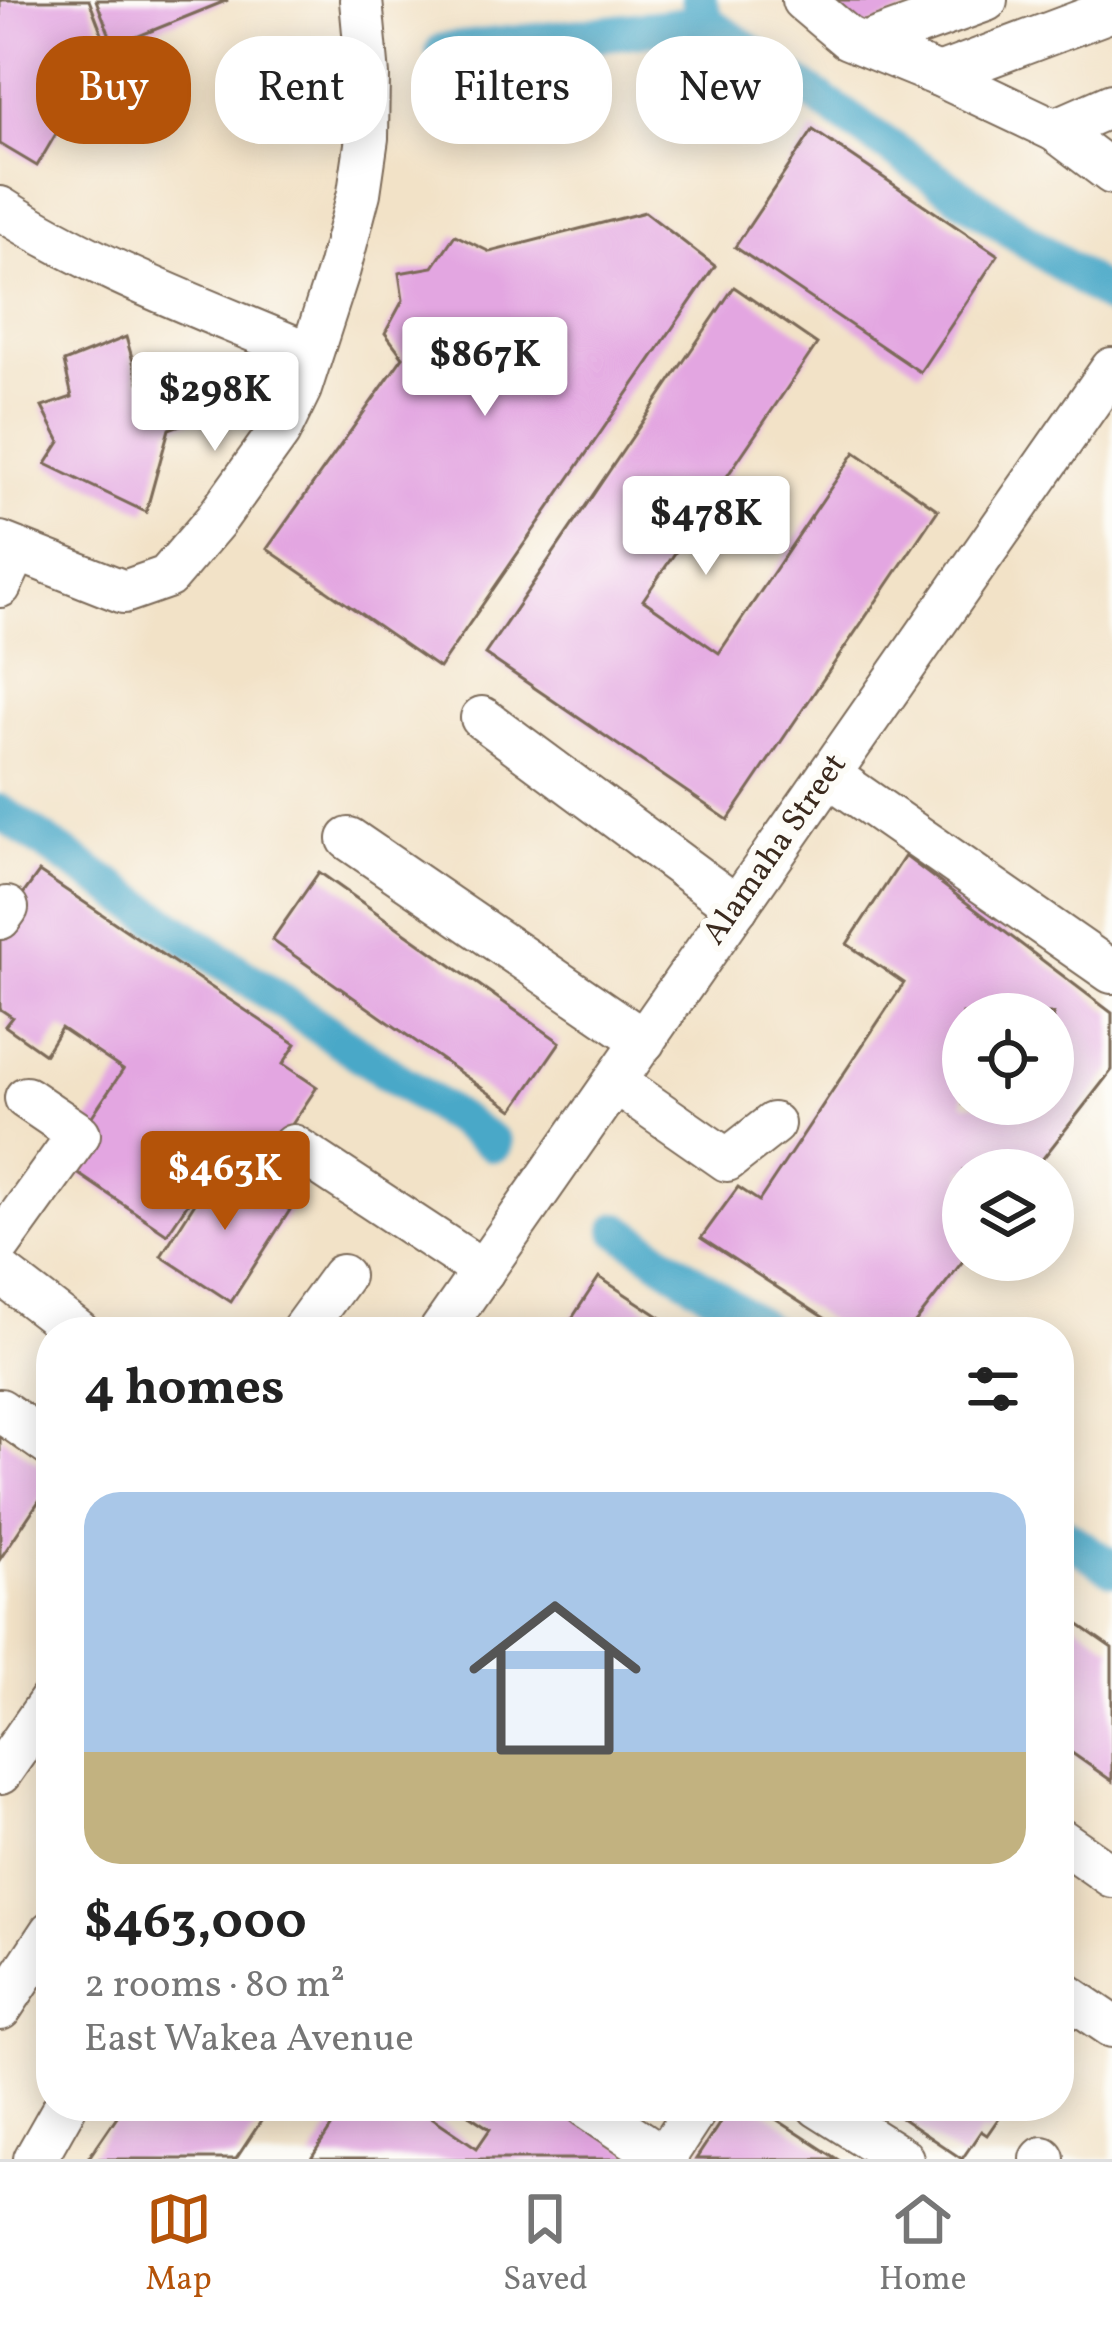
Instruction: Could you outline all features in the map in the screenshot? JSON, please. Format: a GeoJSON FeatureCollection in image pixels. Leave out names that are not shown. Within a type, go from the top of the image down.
{"type":"FeatureCollection","features":[{"type":"Feature","properties":{"kind":"street"},"geometry":{"type":"LineString","coordinates":[[6,560],[124,592],[167,578],[279,432],[300,388],[359,193],[368,138],[361,0]]}},
{"type":"Feature","properties":{"kind":"street"},"geometry":{"type":"LineString","coordinates":[[803,0],[848,38],[1055,130],[1112,173]]}},
{"type":"Feature","properties":{"kind":"street"},"geometry":{"type":"LineString","coordinates":[[864,44],[986,0]]}},
{"type":"Feature","properties":{"kind":"street"},"geometry":{"type":"LineString","coordinates":[[939,75],[1112,10]]}},
{"type":"Feature","properties":{"kind":"street"},"geometry":{"type":"LineString","coordinates":[[1055,130],[1112,106]]}},
{"type":"Feature","properties":{"kind":"street"},"geometry":{"type":"LineString","coordinates":[[0,208],[90,260],[310,354]]}},
{"type":"Feature","properties":{"kind":"street","name":"Alamaha Street"},"geometry":{"type":"LineString","coordinates":[[451,1317],[1112,368]]}},
{"type":"Feature","properties":{"kind":"street"},"geometry":{"type":"LineString","coordinates":[[482,718],[737,907]]}},
{"type":"Feature","properties":{"kind":"street"},"geometry":{"type":"LineString","coordinates":[[829,775],[1112,972]]}},
{"type":"Feature","properties":{"kind":"street"},"geometry":{"type":"LineString","coordinates":[[349,839],[644,1041]]}},
{"type":"Feature","properties":{"kind":"street"},"geometry":{"type":"LineString","coordinates":[[614,1082],[727,1160],[773,1124]]}},
{"type":"Feature","properties":{"kind":"street"},"geometry":{"type":"LineString","coordinates":[[0,1244],[79,1134],[26,1098]]}},
{"type":"Feature","properties":{"kind":"street"},"geometry":{"type":"LineString","coordinates":[[293,1146],[483,1271]]}},
{"type":"Feature","properties":{"kind":"street"},"geometry":{"type":"LineString","coordinates":[[0,1272],[58,1317]]}},
{"type":"Feature","properties":{"kind":"street"},"geometry":{"type":"LineString","coordinates":[[312,1317],[342,1276]]}},
{"type":"Feature","properties":{"kind":"street"},"geometry":{"type":"LineString","coordinates":[[0,1410],[36,1435]]}},
{"type":"Feature","properties":{"kind":"street"},"geometry":{"type":"LineString","coordinates":[[0,1773],[36,1721]]}},
{"type":"Feature","properties":{"kind":"street"},"geometry":{"type":"LineString","coordinates":[[1074,1851],[1112,1876]]}},
{"type":"Feature","properties":{"kind":"street"},"geometry":{"type":"LineString","coordinates":[[1074,2000],[1112,2026]]}},
{"type":"Feature","properties":{"kind":"street"},"geometry":{"type":"LineString","coordinates":[[35,2159],[57,2121]]}},
{"type":"Feature","properties":{"kind":"street"},"geometry":{"type":"LineString","coordinates":[[609,2121],[664,2158],[688,2121]]}},
{"type":"Feature","properties":{"kind":"street"},"geometry":{"type":"LineString","coordinates":[[849,2121],[902,2159]]}},
{"type":"Feature","properties":{"kind":"building"},"geometry":{"type":"Polygon","coordinates":[[[0,0],[89,0],[103,36],[36,36],[36,144],[50,144],[37,166],[0,144],[0,0]]]}},
{"type":"Feature","properties":{"kind":"building"},"geometry":{"type":"Polygon","coordinates":[[[96,0],[228,0],[139,36],[110,36],[96,0]]]}},
{"type":"Feature","properties":{"kind":"building"},"geometry":{"type":"Polygon","coordinates":[[[837,0],[932,0],[851,33],[837,0]]]}},
{"type":"Feature","properties":{"kind":"building"},"geometry":{"type":"Polygon","coordinates":[[[813,130],[998,255],[920,372],[735,247],[813,130]]]}},
{"type":"Feature","properties":{"kind":"building"},"geometry":{"type":"Polygon","coordinates":[[[645,212],[715,266],[439,668],[267,549],[403,357],[385,333],[403,300],[399,273],[433,267],[455,235],[490,252],[645,212]]]}},
{"type":"Feature","properties":{"kind":"building"},"geometry":{"type":"Polygon","coordinates":[[[734,287],[817,344],[643,600],[719,653],[855,452],[938,510],[728,820],[485,654],[734,287]]]}},
{"type":"Feature","properties":{"kind":"building"},"geometry":{"type":"Polygon","coordinates":[[[126,337],[139,382],[182,367],[196,419],[169,429],[146,512],[46,464],[60,442],[42,407],[72,397],[64,362],[126,337]]]}},
{"type":"Feature","properties":{"kind":"building"},"geometry":{"type":"Polygon","coordinates":[[[905,856],[1112,1013],[1112,1070],[1074,1119],[1074,993],[942,993],[942,1125],[1069,1125],[1050,1149],[942,1149],[942,1281],[948,1281],[920,1317],[823,1317],[701,1238],[738,1187],[759,1201],[904,983],[847,944],[905,856]]]}},
{"type":"Feature","properties":{"kind":"building"},"geometry":{"type":"Polygon","coordinates":[[[39,872],[296,1044],[283,1064],[317,1087],[267,1162],[232,1138],[167,1234],[61,1162],[123,1070],[61,1028],[45,1054],[5,1026],[12,1017],[0,1009],[0,926],[39,872]]]}},
{"type":"Feature","properties":{"kind":"building"},"geometry":{"type":"Polygon","coordinates":[[[319,872],[560,1042],[513,1110],[272,940],[319,872]]]}},
{"type":"Feature","properties":{"kind":"building"},"geometry":{"type":"Polygon","coordinates":[[[219,1165],[290,1210],[231,1302],[161,1256],[219,1165]]]}},
{"type":"Feature","properties":{"kind":"building"},"geometry":{"type":"Polygon","coordinates":[[[599,1277],[660,1317],[573,1317],[599,1277]]]}},
{"type":"Feature","properties":{"kind":"building"},"geometry":{"type":"Polygon","coordinates":[[[0,1436],[36,1461],[36,1505],[0,1559],[0,1436]]]}},
{"type":"Feature","properties":{"kind":"building"},"geometry":{"type":"Polygon","coordinates":[[[1074,1621],[1112,1648],[1112,1781],[1074,1754],[1074,1621]]]}},
{"type":"Feature","properties":{"kind":"building"},"geometry":{"type":"Polygon","coordinates":[[[114,2121],[261,2121],[236,2159],[88,2159],[114,2121]]]}},
{"type":"Feature","properties":{"kind":"building"},"geometry":{"type":"Polygon","coordinates":[[[335,2121],[437,2121],[477,2148],[490,2129],[478,2121],[583,2121],[640,2159],[311,2159],[335,2121]]]}},
{"type":"Feature","properties":{"kind":"building"},"geometry":{"type":"Polygon","coordinates":[[[721,2121],[779,2121],[837,2159],[696,2159],[721,2121]]]}},
{"type":"Feature","properties":{"kind":"building"},"geometry":{"type":"Polygon","coordinates":[[[905,2121],[997,2121],[987,2135],[981,2131],[962,2159],[905,2121]]]}},
{"type":"Feature","properties":{"kind":"waterway"},"geometry":{"type":"LineString","coordinates":[[698,0],[707,22],[1112,299]]}},
{"type":"Feature","properties":{"kind":"waterway"},"geometry":{"type":"LineString","coordinates":[[580,36],[707,22]]}},
{"type":"Feature","properties":{"kind":"waterway"},"geometry":{"type":"LineString","coordinates":[[0,812],[494,1144]]}},
{"type":"Feature","properties":{"kind":"waterway"},"geometry":{"type":"LineString","coordinates":[[619,1230],[746,1317]]}},
{"type":"Feature","properties":{"kind":"waterway"},"geometry":{"type":"LineString","coordinates":[[1074,1542],[1112,1568]]}}]}
